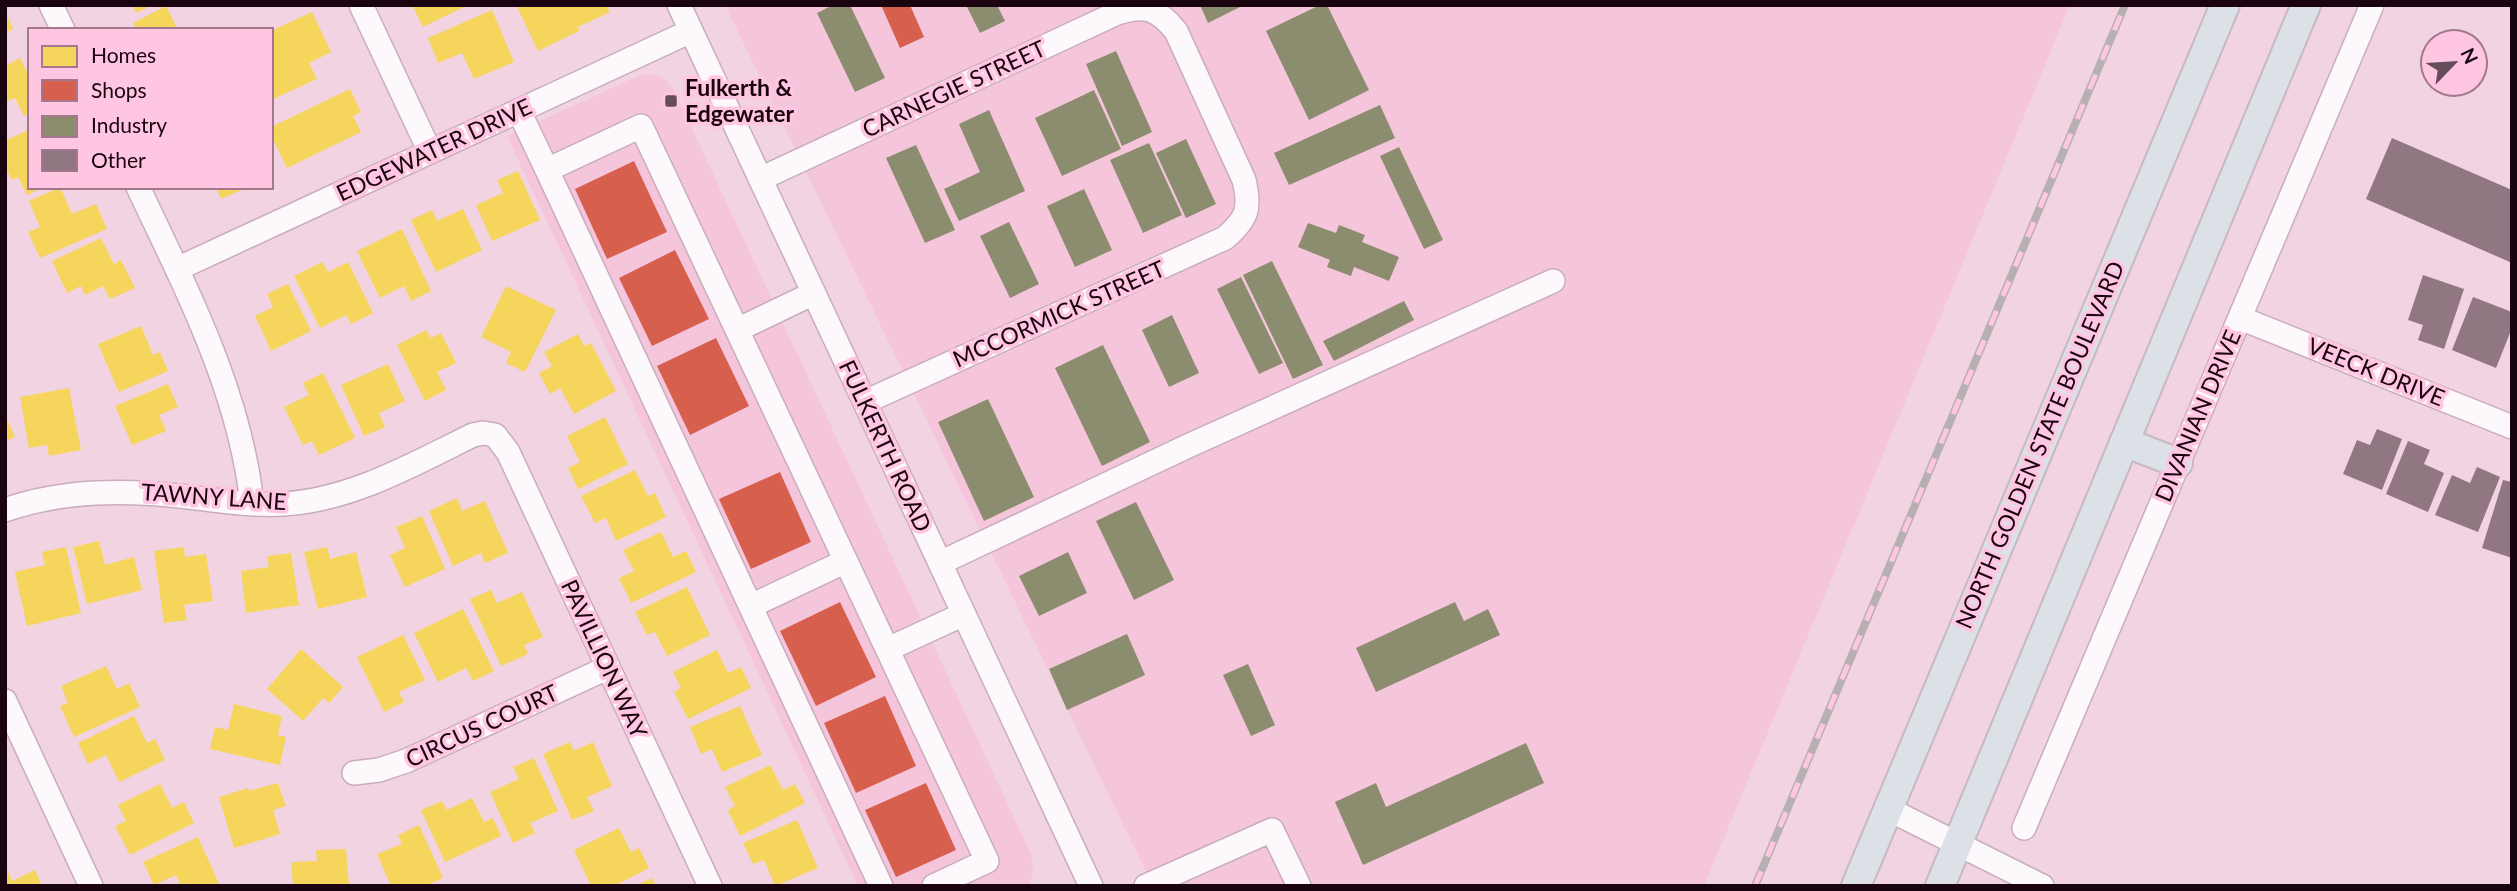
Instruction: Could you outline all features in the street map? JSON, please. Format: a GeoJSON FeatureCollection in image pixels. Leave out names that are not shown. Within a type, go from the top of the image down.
{"type":"FeatureCollection","features":[{"type":"Feature","properties":{"kind":"main road","name":"NORTH GOLDEN STATE BOULEVARD"},"geometry":{"type":"LineString","coordinates":[[1856,886],[2225,5]]}},
{"type":"Feature","properties":{"kind":"main road"},"geometry":{"type":"LineString","coordinates":[[1940,886],[2306,5]]}},
{"type":"Feature","properties":{"kind":"main road"},"geometry":{"type":"LineString","coordinates":[[2124,442],[2178,463]]}},
{"type":"Feature","properties":{"kind":"street"},"geometry":{"type":"LineString","coordinates":[[51,5],[62,28]]}},
{"type":"Feature","properties":{"kind":"street"},"geometry":{"type":"LineString","coordinates":[[361,5],[430,152]]}},
{"type":"Feature","properties":{"kind":"street","name":"FULKERTH ROAD"},"geometry":{"type":"LineString","coordinates":[[679,5],[964,614],[1085,884]]}},
{"type":"Feature","properties":{"kind":"street","name":"DIVANIAN DRIVE"},"geometry":{"type":"LineString","coordinates":[[2024,828],[2372,5]]}},
{"type":"Feature","properties":{"kind":"street","name":"CARNEGIE STREET"},"geometry":{"type":"LineString","coordinates":[[760,178],[1117,13],[1133,8],[1150,9],[1165,18],[1176,31],[1244,180],[1248,198],[1246,214]]}},
{"type":"Feature","properties":{"kind":"street","name":"EDGEWATER DRIVE"},"geometry":{"type":"LineString","coordinates":[[177,269],[691,32]]}},
{"type":"Feature","properties":{"kind":"street"},"geometry":{"type":"LineString","coordinates":[[519,111],[881,886]]}},
{"type":"Feature","properties":{"kind":"street"},"geometry":{"type":"LineString","coordinates":[[547,170],[641,126],[987,861],[934,886]]}},
{"type":"Feature","properties":{"kind":"street"},"geometry":{"type":"LineString","coordinates":[[139,189],[204,327],[228,393],[245,460],[251,505]]}},
{"type":"Feature","properties":{"kind":"street","name":"MCCORMICK STREET"},"geometry":{"type":"LineString","coordinates":[[864,402],[1225,238],[1238,227],[1246,214]]}},
{"type":"Feature","properties":{"kind":"street"},"geometry":{"type":"LineString","coordinates":[[940,563],[1188,446],[1553,281]]}},
{"type":"Feature","properties":{"kind":"street"},"geometry":{"type":"LineString","coordinates":[[737,330],[814,293]]}},
{"type":"Feature","properties":{"kind":"street","name":"VEECK DRIVE"},"geometry":{"type":"LineString","coordinates":[[2240,318],[2512,427]]}},
{"type":"Feature","properties":{"kind":"street","name":"TAWNY LANE"},"geometry":{"type":"LineString","coordinates":[[5,510],[65,496],[116,492],[251,505],[300,503],[345,491],[396,472],[473,435],[495,435]]}},
{"type":"Feature","properties":{"kind":"street","name":"PAVILLION WAY"},"geometry":{"type":"LineString","coordinates":[[495,435],[508,452],[710,886]]}},
{"type":"Feature","properties":{"kind":"street"},"geometry":{"type":"LineString","coordinates":[[751,606],[846,561]]}},
{"type":"Feature","properties":{"kind":"street"},"geometry":{"type":"LineString","coordinates":[[888,649],[964,614]]}},
{"type":"Feature","properties":{"kind":"street","name":"CIRCUS COURT"},"geometry":{"type":"LineString","coordinates":[[354,773],[379,770],[406,761],[607,668]]}},
{"type":"Feature","properties":{"kind":"street"},"geometry":{"type":"LineString","coordinates":[[5,701],[91,886]]}},
{"type":"Feature","properties":{"kind":"street"},"geometry":{"type":"LineString","coordinates":[[1888,809],[2042,886]]}},
{"type":"Feature","properties":{"kind":"street"},"geometry":{"type":"LineString","coordinates":[[1146,886],[1272,830],[1299,886]]}},
{"type":"Feature","properties":{"kind":"shaded area"},"geometry":{"type":"Polygon","coordinates":[[[725,5],[2070,5],[1704,886],[1153,886],[725,5]]]}},
{"type":"Feature","properties":{"kind":"shaded area"},"geometry":{"type":"Polygon","coordinates":[[[643,74],[659,76],[674,90],[1031,854],[1034,871],[1028,886],[858,886],[507,136],[643,74]]]}},
{"type":"Feature","properties":{"kind":"building: Homes"},"geometry":{"type":"Polygon","coordinates":[[[132,5],[153,5],[136,13],[132,5]]]}},
{"type":"Feature","properties":{"kind":"building: Homes"},"geometry":{"type":"Polygon","coordinates":[[[412,5],[468,5],[423,27],[412,5]]]}},
{"type":"Feature","properties":{"kind":"building: Homes"},"geometry":{"type":"Polygon","coordinates":[[[516,5],[606,5],[610,12],[538,51],[516,5]]]}},
{"type":"Feature","properties":{"kind":"building: Homes"},"geometry":{"type":"Polygon","coordinates":[[[166,6],[177,28],[136,28],[133,23],[166,6]]]}},
{"type":"Feature","properties":{"kind":"building: Homes"},"geometry":{"type":"Polygon","coordinates":[[[492,10],[514,62],[474,79],[462,53],[438,63],[428,38],[492,10]]]}},
{"type":"Feature","properties":{"kind":"building: Homes"},"geometry":{"type":"Polygon","coordinates":[[[5,11],[13,29],[5,33],[5,11]]]}},
{"type":"Feature","properties":{"kind":"building: Homes"},"geometry":{"type":"Polygon","coordinates":[[[312,12],[331,52],[309,63],[317,79],[273,99],[273,30],[312,12]]]}},
{"type":"Feature","properties":{"kind":"building: Homes"},"geometry":{"type":"Polygon","coordinates":[[[20,58],[28,74],[28,114],[24,116],[15,98],[5,102],[5,66],[20,58]]]}},
{"type":"Feature","properties":{"kind":"building: Homes"},"geometry":{"type":"Polygon","coordinates":[[[350,89],[361,112],[353,116],[361,132],[287,168],[273,139],[273,126],[350,89]]]}},
{"type":"Feature","properties":{"kind":"building: Homes"},"geometry":{"type":"Polygon","coordinates":[[[28,130],[28,189],[40,189],[27,195],[18,177],[12,180],[5,167],[5,141],[28,130]]]}},
{"type":"Feature","properties":{"kind":"building: Homes"},"geometry":{"type":"Polygon","coordinates":[[[518,171],[540,220],[492,241],[476,205],[503,193],[497,180],[518,171]]]}},
{"type":"Feature","properties":{"kind":"building: Homes"},"geometry":{"type":"Polygon","coordinates":[[[61,189],[72,214],[96,204],[107,229],[40,258],[28,232],[40,227],[29,201],[61,189]]]}},
{"type":"Feature","properties":{"kind":"building: Homes"},"geometry":{"type":"Polygon","coordinates":[[[217,189],[244,189],[221,199],[217,189]]]}},
{"type":"Feature","properties":{"kind":"building: Homes"},"geometry":{"type":"Polygon","coordinates":[[[463,209],[482,250],[436,272],[411,220],[432,210],[437,221],[463,209]]]}},
{"type":"Feature","properties":{"kind":"building: Homes"},"geometry":{"type":"Polygon","coordinates":[[[402,229],[431,291],[411,301],[404,286],[380,298],[357,251],[402,229]]]}},
{"type":"Feature","properties":{"kind":"building: Homes"},"geometry":{"type":"Polygon","coordinates":[[[101,238],[114,264],[121,260],[135,288],[110,299],[103,286],[85,295],[81,286],[67,293],[52,261],[101,238]]]}},
{"type":"Feature","properties":{"kind":"building: Homes"},"geometry":{"type":"Polygon","coordinates":[[[322,262],[328,272],[348,262],[373,313],[351,324],[346,315],[320,328],[294,276],[322,262]]]}},
{"type":"Feature","properties":{"kind":"building: Homes"},"geometry":{"type":"Polygon","coordinates":[[[288,284],[311,331],[271,351],[255,316],[273,307],[267,294],[288,284]]]}},
{"type":"Feature","properties":{"kind":"building: Homes"},"geometry":{"type":"Polygon","coordinates":[[[506,286],[556,310],[525,372],[506,363],[511,352],[481,337],[506,286]]]}},
{"type":"Feature","properties":{"kind":"building: Homes"},"geometry":{"type":"Polygon","coordinates":[[[141,326],[153,355],[160,352],[168,371],[119,392],[98,344],[141,326]]]}},
{"type":"Feature","properties":{"kind":"building: Homes"},"geometry":{"type":"Polygon","coordinates":[[[426,330],[431,338],[441,333],[456,363],[437,372],[446,390],[425,401],[397,345],[426,330]]]}},
{"type":"Feature","properties":{"kind":"building: Homes"},"geometry":{"type":"Polygon","coordinates":[[[578,334],[584,346],[591,343],[616,391],[574,414],[560,388],[550,394],[539,373],[552,366],[544,352],[578,334]]]}},
{"type":"Feature","properties":{"kind":"building: Homes"},"geometry":{"type":"Polygon","coordinates":[[[388,364],[405,401],[379,413],[385,427],[364,436],[341,385],[388,364]]]}},
{"type":"Feature","properties":{"kind":"building: Homes"},"geometry":{"type":"Polygon","coordinates":[[[323,373],[355,438],[319,455],[312,441],[303,445],[284,407],[309,395],[303,383],[323,373]]]}},
{"type":"Feature","properties":{"kind":"building: Homes"},"geometry":{"type":"Polygon","coordinates":[[[168,384],[178,407],[159,415],[166,431],[132,445],[115,406],[168,384]]]}},
{"type":"Feature","properties":{"kind":"building: Homes"},"geometry":{"type":"Polygon","coordinates":[[[69,388],[81,450],[49,456],[47,445],[29,448],[20,397],[69,388]]]}},
{"type":"Feature","properties":{"kind":"building: Homes"},"geometry":{"type":"Polygon","coordinates":[[[5,414],[15,437],[5,441],[5,414]]]}},
{"type":"Feature","properties":{"kind":"building: Homes"},"geometry":{"type":"Polygon","coordinates":[[[605,417],[628,464],[578,489],[568,468],[580,462],[567,436],[605,417]]]}},
{"type":"Feature","properties":{"kind":"building: Homes"},"geometry":{"type":"Polygon","coordinates":[[[635,470],[648,496],[655,493],[666,517],[616,541],[606,518],[595,523],[581,496],[635,470]]]}},
{"type":"Feature","properties":{"kind":"building: Homes"},"geometry":{"type":"Polygon","coordinates":[[[457,498],[462,511],[485,501],[508,553],[485,563],[481,553],[453,566],[429,511],[457,498]]]}},
{"type":"Feature","properties":{"kind":"building: Homes"},"geometry":{"type":"Polygon","coordinates":[[[422,516],[445,569],[405,587],[390,555],[405,548],[396,527],[422,516]]]}},
{"type":"Feature","properties":{"kind":"building: Homes"},"geometry":{"type":"Polygon","coordinates":[[[661,532],[673,557],[686,551],[696,572],[631,603],[619,578],[634,571],[623,550],[661,532]]]}},
{"type":"Feature","properties":{"kind":"building: Homes"},"geometry":{"type":"Polygon","coordinates":[[[99,541],[105,565],[134,557],[142,590],[87,604],[73,547],[99,541]]]}},
{"type":"Feature","properties":{"kind":"building: Homes"},"geometry":{"type":"Polygon","coordinates":[[[66,547],[81,613],[27,626],[15,572],[45,565],[42,552],[66,547]]]}},
{"type":"Feature","properties":{"kind":"building: Homes"},"geometry":{"type":"Polygon","coordinates":[[[184,547],[185,557],[206,554],[213,601],[184,605],[187,620],[164,623],[154,551],[184,547]]]}},
{"type":"Feature","properties":{"kind":"building: Homes"},"geometry":{"type":"Polygon","coordinates":[[[327,547],[330,559],[356,552],[367,597],[318,609],[304,552],[327,547]]]}},
{"type":"Feature","properties":{"kind":"building: Homes"},"geometry":{"type":"Polygon","coordinates":[[[291,553],[299,605],[246,613],[241,571],[269,567],[267,556],[291,553]]]}},
{"type":"Feature","properties":{"kind":"building: Homes"},"geometry":{"type":"Polygon","coordinates":[[[687,587],[710,635],[667,656],[655,632],[647,635],[635,612],[687,587]]]}},
{"type":"Feature","properties":{"kind":"building: Homes"},"geometry":{"type":"Polygon","coordinates":[[[491,590],[497,603],[522,592],[543,637],[524,645],[528,654],[501,666],[470,599],[491,590]]]}},
{"type":"Feature","properties":{"kind":"building: Homes"},"geometry":{"type":"Polygon","coordinates":[[[463,609],[494,671],[473,681],[466,668],[438,682],[414,633],[463,609]]]}},
{"type":"Feature","properties":{"kind":"building: Homes"},"geometry":{"type":"Polygon","coordinates":[[[403,635],[425,680],[399,692],[404,702],[384,712],[357,657],[403,635]]]}},
{"type":"Feature","properties":{"kind":"building: Homes"},"geometry":{"type":"Polygon","coordinates":[[[301,649],[343,687],[329,703],[323,698],[303,721],[267,689],[301,649]]]}},
{"type":"Feature","properties":{"kind":"building: Homes"},"geometry":{"type":"Polygon","coordinates":[[[717,650],[728,673],[741,667],[751,688],[688,719],[674,692],[681,688],[673,672],[717,650]]]}},
{"type":"Feature","properties":{"kind":"building: Homes"},"geometry":{"type":"Polygon","coordinates":[[[106,666],[117,689],[129,683],[140,707],[74,737],[60,706],[68,703],[61,686],[106,666]]]}},
{"type":"Feature","properties":{"kind":"building: Homes"},"geometry":{"type":"Polygon","coordinates":[[[234,704],[282,716],[278,735],[286,737],[280,765],[210,749],[215,727],[228,730],[234,704]]]}},
{"type":"Feature","properties":{"kind":"building: Homes"},"geometry":{"type":"Polygon","coordinates":[[[740,706],[762,755],[722,772],[712,749],[701,754],[690,727],[740,706]]]}},
{"type":"Feature","properties":{"kind":"building: Homes"},"geometry":{"type":"Polygon","coordinates":[[[134,716],[147,743],[155,739],[165,760],[119,782],[106,755],[88,764],[78,743],[134,716]]]}},
{"type":"Feature","properties":{"kind":"building: Homes"},"geometry":{"type":"Polygon","coordinates":[[[570,742],[574,751],[593,742],[612,786],[587,797],[594,811],[572,820],[543,754],[570,742]]]}},
{"type":"Feature","properties":{"kind":"building: Homes"},"geometry":{"type":"Polygon","coordinates":[[[534,758],[558,811],[530,823],[535,833],[513,843],[490,792],[519,779],[513,767],[534,758]]]}},
{"type":"Feature","properties":{"kind":"building: Homes"},"geometry":{"type":"Polygon","coordinates":[[[770,765],[783,790],[795,784],[805,803],[740,836],[728,810],[735,806],[725,787],[770,765]]]}},
{"type":"Feature","properties":{"kind":"building: Homes"},"geometry":{"type":"Polygon","coordinates":[[[278,783],[286,806],[273,810],[280,834],[234,848],[219,797],[278,783]]]}},
{"type":"Feature","properties":{"kind":"building: Homes"},"geometry":{"type":"Polygon","coordinates":[[[160,784],[172,808],[184,802],[194,823],[130,855],[115,826],[126,821],[118,805],[160,784]]]}},
{"type":"Feature","properties":{"kind":"building: Homes"},"geometry":{"type":"Polygon","coordinates":[[[472,798],[484,822],[493,818],[501,836],[445,862],[421,810],[442,801],[447,810],[472,798]]]}},
{"type":"Feature","properties":{"kind":"building: Homes"},"geometry":{"type":"Polygon","coordinates":[[[797,820],[818,868],[775,886],[764,860],[753,864],[743,843],[797,820]]]}},
{"type":"Feature","properties":{"kind":"building: Homes"},"geometry":{"type":"Polygon","coordinates":[[[419,825],[443,878],[425,886],[391,886],[377,854],[402,844],[398,835],[419,825]]]}},
{"type":"Feature","properties":{"kind":"building: Homes"},"geometry":{"type":"Polygon","coordinates":[[[619,828],[631,852],[639,848],[649,868],[614,886],[591,886],[574,850],[619,828]]]}},
{"type":"Feature","properties":{"kind":"building: Homes"},"geometry":{"type":"Polygon","coordinates":[[[198,837],[220,886],[181,886],[176,875],[154,885],[143,862],[198,837]]]}},
{"type":"Feature","properties":{"kind":"building: Homes"},"geometry":{"type":"Polygon","coordinates":[[[346,849],[349,886],[293,886],[291,862],[317,861],[316,850],[346,849]]]}},
{"type":"Feature","properties":{"kind":"building: Homes"},"geometry":{"type":"Polygon","coordinates":[[[5,865],[12,881],[35,870],[42,886],[5,886],[5,865]]]}},
{"type":"Feature","properties":{"kind":"building: Homes"},"geometry":{"type":"Polygon","coordinates":[[[652,878],[656,886],[635,886],[652,878]]]}},
{"type":"Feature","properties":{"kind":"building: Shops"},"geometry":{"type":"Polygon","coordinates":[[[881,5],[910,5],[924,37],[900,48],[881,5]]]}},
{"type":"Feature","properties":{"kind":"building: Shops"},"geometry":{"type":"Polygon","coordinates":[[[634,161],[667,232],[607,259],[575,189],[634,161]]]}},
{"type":"Feature","properties":{"kind":"building: Shops"},"geometry":{"type":"Polygon","coordinates":[[[675,250],[709,319],[652,346],[619,278],[675,250]]]}},
{"type":"Feature","properties":{"kind":"building: Shops"},"geometry":{"type":"Polygon","coordinates":[[[716,338],[749,406],[690,435],[657,366],[716,338]]]}},
{"type":"Feature","properties":{"kind":"building: Shops"},"geometry":{"type":"Polygon","coordinates":[[[780,472],[811,542],[751,569],[719,499],[780,472]]]}},
{"type":"Feature","properties":{"kind":"building: Shops"},"geometry":{"type":"Polygon","coordinates":[[[840,602],[876,677],[816,706],[780,631],[840,602]]]}},
{"type":"Feature","properties":{"kind":"building: Shops"},"geometry":{"type":"Polygon","coordinates":[[[885,696],[916,766],[856,793],[824,723],[885,696]]]}},
{"type":"Feature","properties":{"kind":"building: Shops"},"geometry":{"type":"Polygon","coordinates":[[[926,783],[956,850],[896,877],[865,810],[926,783]]]}},
{"type":"Feature","properties":{"kind":"building: Industry"},"geometry":{"type":"Polygon","coordinates":[[[833,5],[850,5],[885,78],[855,92],[817,13],[833,5]]]}},
{"type":"Feature","properties":{"kind":"building: Industry"},"geometry":{"type":"Polygon","coordinates":[[[966,5],[997,5],[1005,21],[980,33],[966,5]]]}},
{"type":"Feature","properties":{"kind":"building: Industry"},"geometry":{"type":"Polygon","coordinates":[[[1200,5],[1244,5],[1208,23],[1200,5]]]}},
{"type":"Feature","properties":{"kind":"building: Industry"},"geometry":{"type":"Polygon","coordinates":[[[1320,5],[1327,5],[1369,90],[1309,120],[1266,31],[1320,5]]]}},
{"type":"Feature","properties":{"kind":"building: Industry"},"geometry":{"type":"Polygon","coordinates":[[[1116,51],[1152,132],[1122,146],[1086,64],[1116,51]]]}},
{"type":"Feature","properties":{"kind":"building: Industry"},"geometry":{"type":"Polygon","coordinates":[[[1094,90],[1121,149],[1062,176],[1035,118],[1094,90]]]}},
{"type":"Feature","properties":{"kind":"building: Industry"},"geometry":{"type":"Polygon","coordinates":[[[1380,105],[1395,138],[1289,185],[1274,153],[1380,105]]]}},
{"type":"Feature","properties":{"kind":"building: Industry"},"geometry":{"type":"Polygon","coordinates":[[[989,110],[1025,191],[959,221],[944,189],[980,172],[959,124],[989,110]]]}},
{"type":"Feature","properties":{"kind":"building: Industry"},"geometry":{"type":"Polygon","coordinates":[[[1186,139],[1216,204],[1186,218],[1156,153],[1186,139]]]}},
{"type":"Feature","properties":{"kind":"building: Industry"},"geometry":{"type":"Polygon","coordinates":[[[1149,143],[1182,215],[1143,233],[1110,160],[1149,143]]]}},
{"type":"Feature","properties":{"kind":"building: Industry"},"geometry":{"type":"Polygon","coordinates":[[[916,145],[955,230],[925,243],[886,158],[916,145]]]}},
{"type":"Feature","properties":{"kind":"building: Industry"},"geometry":{"type":"Polygon","coordinates":[[[1399,147],[1443,240],[1424,249],[1380,156],[1399,147]]]}},
{"type":"Feature","properties":{"kind":"building: Industry"},"geometry":{"type":"Polygon","coordinates":[[[1084,189],[1112,250],[1075,267],[1047,206],[1084,189]]]}},
{"type":"Feature","properties":{"kind":"building: Industry"},"geometry":{"type":"Polygon","coordinates":[[[1009,222],[1039,284],[1010,298],[980,236],[1009,222]]]}},
{"type":"Feature","properties":{"kind":"building: Industry"},"geometry":{"type":"Polygon","coordinates":[[[1308,223],[1336,233],[1339,225],[1365,235],[1362,242],[1399,257],[1389,281],[1354,267],[1351,276],[1327,267],[1330,260],[1298,247],[1308,223]]]}},
{"type":"Feature","properties":{"kind":"building: Industry"},"geometry":{"type":"Polygon","coordinates":[[[1272,261],[1323,365],[1293,379],[1243,275],[1272,261]]]}},
{"type":"Feature","properties":{"kind":"building: Industry"},"geometry":{"type":"Polygon","coordinates":[[[1241,277],[1283,363],[1259,374],[1217,289],[1241,277]]]}},
{"type":"Feature","properties":{"kind":"building: Industry"},"geometry":{"type":"Polygon","coordinates":[[[1404,301],[1414,320],[1334,361],[1323,341],[1404,301]]]}},
{"type":"Feature","properties":{"kind":"building: Industry"},"geometry":{"type":"Polygon","coordinates":[[[1172,315],[1199,373],[1169,387],[1142,330],[1172,315]]]}},
{"type":"Feature","properties":{"kind":"building: Industry"},"geometry":{"type":"Polygon","coordinates":[[[1103,345],[1150,442],[1102,466],[1055,368],[1103,345]]]}},
{"type":"Feature","properties":{"kind":"building: Industry"},"geometry":{"type":"Polygon","coordinates":[[[988,399],[1034,497],[984,521],[938,422],[988,399]]]}},
{"type":"Feature","properties":{"kind":"building: Industry"},"geometry":{"type":"Polygon","coordinates":[[[1136,502],[1174,580],[1134,600],[1096,521],[1136,502]]]}},
{"type":"Feature","properties":{"kind":"building: Industry"},"geometry":{"type":"Polygon","coordinates":[[[1068,552],[1087,593],[1039,616],[1019,576],[1068,552]]]}},
{"type":"Feature","properties":{"kind":"building: Industry"},"geometry":{"type":"Polygon","coordinates":[[[1455,602],[1464,621],[1488,609],[1500,635],[1376,692],[1356,648],[1455,602]]]}},
{"type":"Feature","properties":{"kind":"building: Industry"},"geometry":{"type":"Polygon","coordinates":[[[1127,634],[1145,675],[1067,710],[1049,669],[1127,634]]]}},
{"type":"Feature","properties":{"kind":"building: Industry"},"geometry":{"type":"Polygon","coordinates":[[[1248,664],[1275,725],[1251,736],[1223,675],[1248,664]]]}},
{"type":"Feature","properties":{"kind":"building: Industry"},"geometry":{"type":"Polygon","coordinates":[[[1526,743],[1544,783],[1363,865],[1335,802],[1376,783],[1386,807],[1526,743]]]}},
{"type":"Feature","properties":{"kind":"building: Other"},"geometry":{"type":"Polygon","coordinates":[[[2392,138],[2512,190],[2512,263],[2366,199],[2392,138]]]}},
{"type":"Feature","properties":{"kind":"building: Other"},"geometry":{"type":"Polygon","coordinates":[[[2423,275],[2464,289],[2444,349],[2418,340],[2423,325],[2408,320],[2423,275]]]}},
{"type":"Feature","properties":{"kind":"building: Other"},"geometry":{"type":"Polygon","coordinates":[[[2473,297],[2512,312],[2512,328],[2496,368],[2452,350],[2473,297]]]}},
{"type":"Feature","properties":{"kind":"building: Other"},"geometry":{"type":"Polygon","coordinates":[[[2377,429],[2402,439],[2382,490],[2343,474],[2357,440],[2370,445],[2377,429]]]}},
{"type":"Feature","properties":{"kind":"building: Other"},"geometry":{"type":"Polygon","coordinates":[[[2408,441],[2430,450],[2424,464],[2444,473],[2428,512],[2386,494],[2408,441]]]}},
{"type":"Feature","properties":{"kind":"building: Other"},"geometry":{"type":"Polygon","coordinates":[[[2477,467],[2500,477],[2478,532],[2435,515],[2452,475],[2470,483],[2477,467]]]}},
{"type":"Feature","properties":{"kind":"building: Other"},"geometry":{"type":"Polygon","coordinates":[[[2503,480],[2512,482],[2512,558],[2482,548],[2503,480]]]}},
{"type":"Feature","properties":{"kind":"railway"},"geometry":{"type":"LineString","coordinates":[[1755,886],[2125,5]]}},
{"type":"Feature","properties":{"kind":"place","name":"Fulkerth & Edgewater"},"geometry":{"type":"Point","coordinates":[671,101]}}]}
